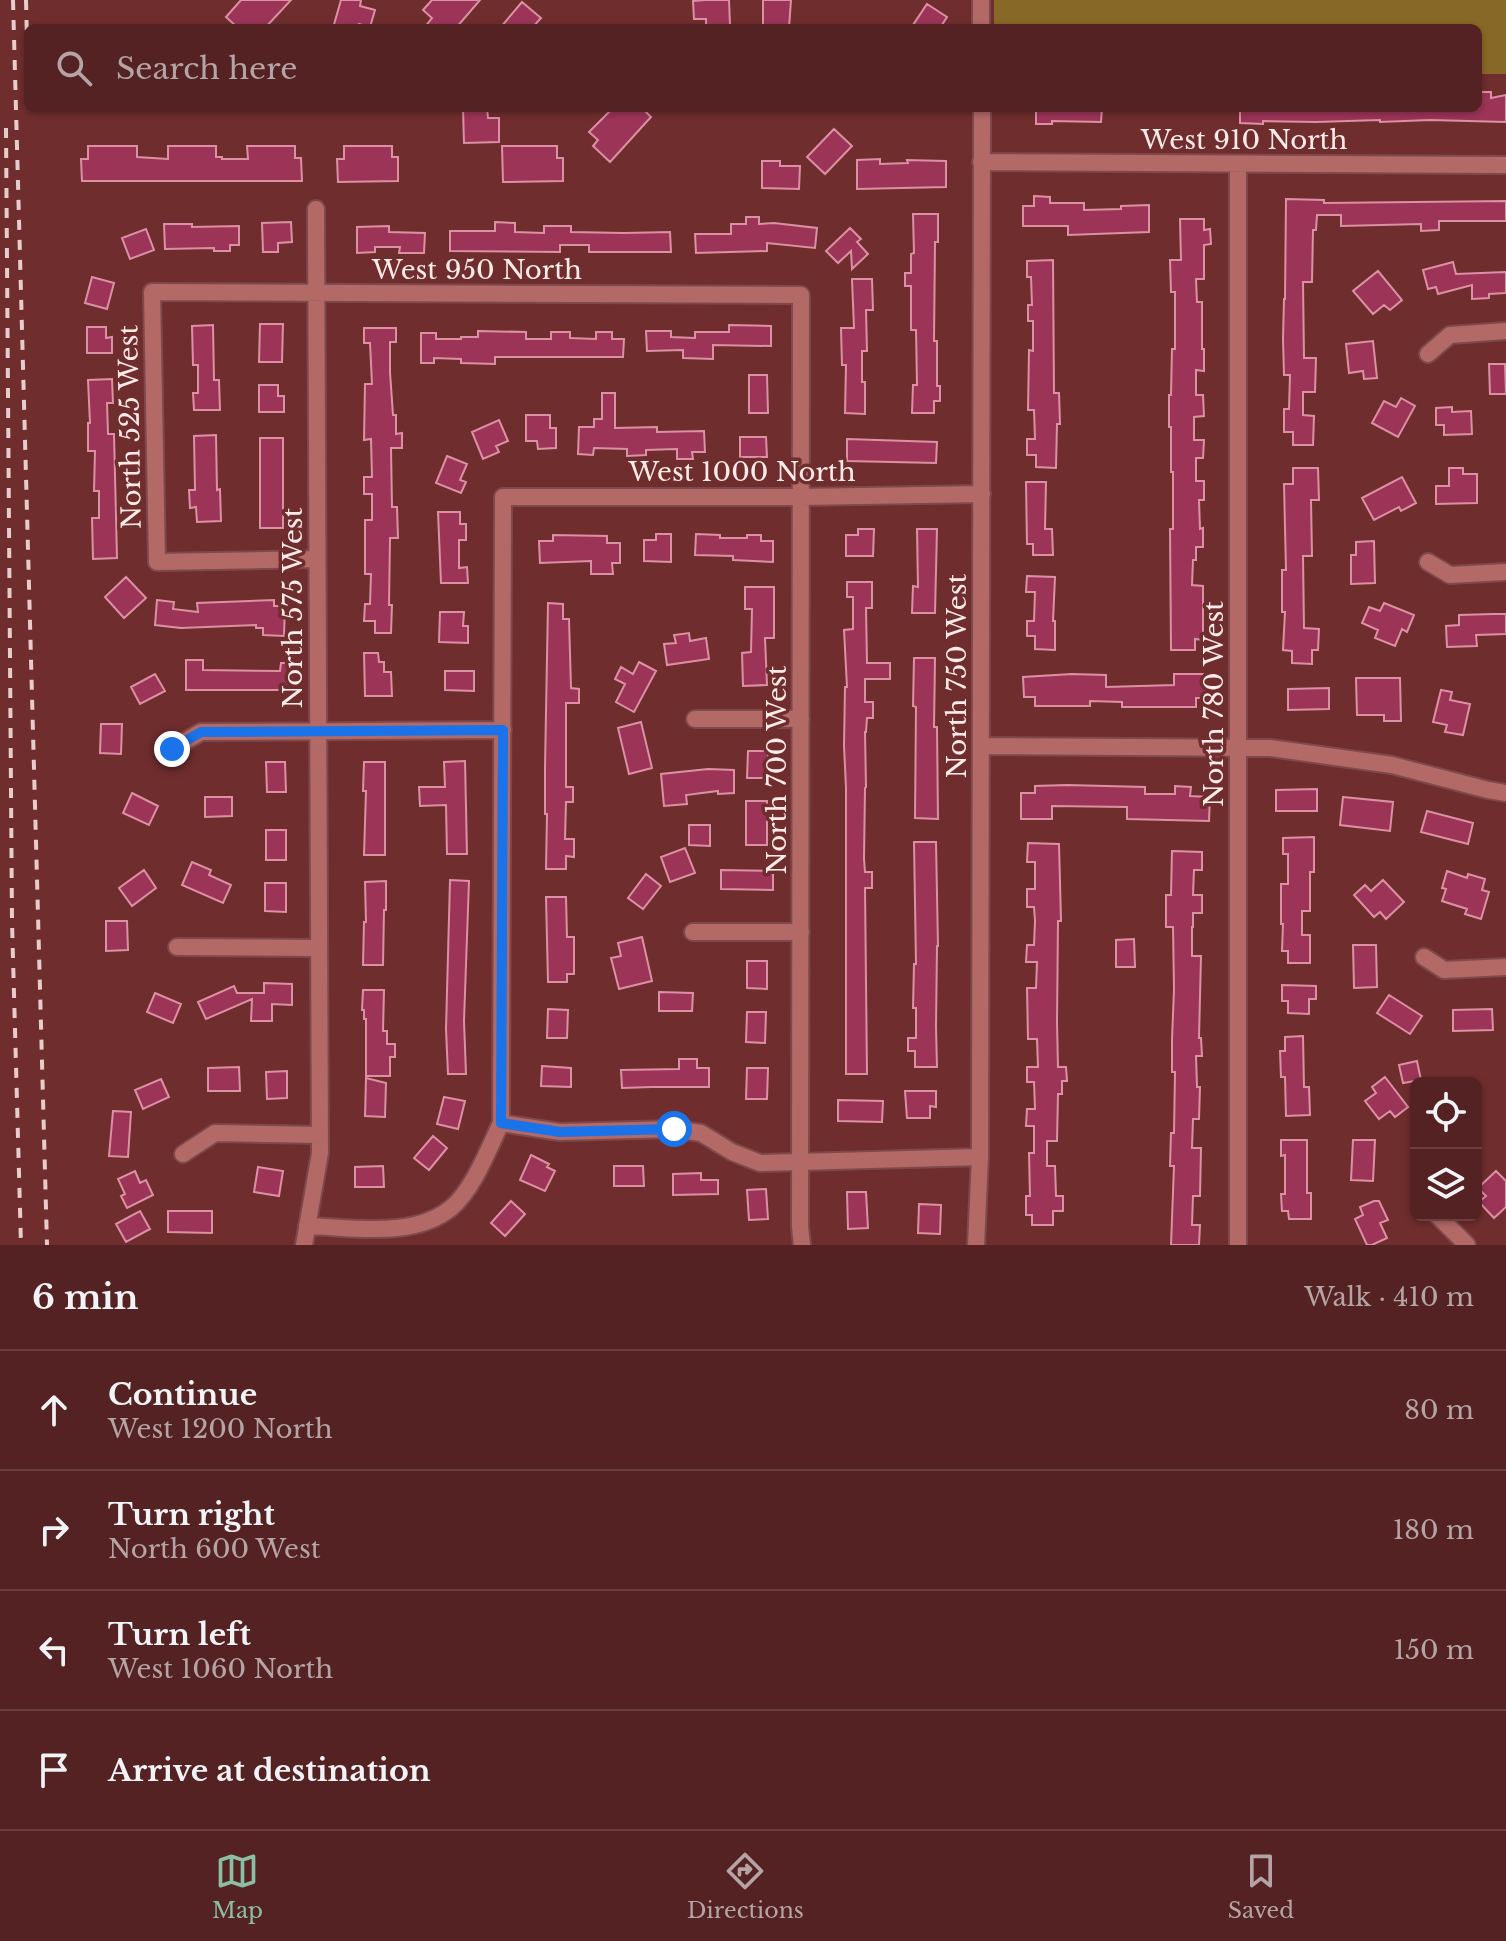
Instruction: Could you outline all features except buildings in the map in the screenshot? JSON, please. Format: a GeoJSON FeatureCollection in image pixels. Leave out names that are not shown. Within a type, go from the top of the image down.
{"type":"FeatureCollection","features":[{"type":"Feature","properties":{"kind":"street"},"geometry":{"type":"LineString","coordinates":[[981,0],[981,24]]}},
{"type":"Feature","properties":{"kind":"street","name":"North 750 West"},"geometry":{"type":"LineString","coordinates":[[976,1245],[980,1157],[982,112]]}},
{"type":"Feature","properties":{"kind":"street","name":"West 910 North"},"geometry":{"type":"LineString","coordinates":[[981,162],[1506,165]]}},
{"type":"Feature","properties":{"kind":"street","name":"North 780 West"},"geometry":{"type":"LineString","coordinates":[[1238,164],[1238,1245]]}},
{"type":"Feature","properties":{"kind":"street","name":"North 575 West"},"geometry":{"type":"LineString","coordinates":[[304,1245],[320,1153],[316,209]]}},
{"type":"Feature","properties":{"kind":"street","name":"West 950 North"},"geometry":{"type":"LineString","coordinates":[[152,292],[801,295]]}},
{"type":"Feature","properties":{"kind":"street","name":"North 525 West"},"geometry":{"type":"LineString","coordinates":[[152,292],[157,562],[317,559]]}},
{"type":"Feature","properties":{"kind":"street","name":"North 700 West"},"geometry":{"type":"LineString","coordinates":[[801,295],[802,1245]]}},
{"type":"Feature","properties":{"kind":"street"},"geometry":{"type":"LineString","coordinates":[[1428,354],[1450,335],[1506,331]]}},
{"type":"Feature","properties":{"kind":"street","name":"West 1000 North"},"geometry":{"type":"LineString","coordinates":[[503,730],[503,497],[982,494]]}},
{"type":"Feature","properties":{"kind":"street"},"geometry":{"type":"LineString","coordinates":[[1428,562],[1450,575],[1506,572]]}},
{"type":"Feature","properties":{"kind":"street"},"geometry":{"type":"LineString","coordinates":[[695,719],[801,719]]}},
{"type":"Feature","properties":{"kind":"street"},"geometry":{"type":"LineString","coordinates":[[172,749],[201,732],[503,730],[501,1123],[473,1179],[452,1207],[428,1222],[396,1229],[307,1226]]}},
{"type":"Feature","properties":{"kind":"street"},"geometry":{"type":"LineString","coordinates":[[981,746],[1270,748],[1392,765],[1506,793]]}},
{"type":"Feature","properties":{"kind":"street"},"geometry":{"type":"LineString","coordinates":[[693,932],[801,932]]}},
{"type":"Feature","properties":{"kind":"street"},"geometry":{"type":"LineString","coordinates":[[177,947],[319,948]]}},
{"type":"Feature","properties":{"kind":"street"},"geometry":{"type":"LineString","coordinates":[[1424,957],[1444,970],[1506,967]]}},
{"type":"Feature","properties":{"kind":"street"},"geometry":{"type":"LineString","coordinates":[[501,1123],[560,1132],[674,1129],[701,1133],[732,1152],[760,1163],[980,1157]]}},
{"type":"Feature","properties":{"kind":"street"},"geometry":{"type":"LineString","coordinates":[[183,1154],[215,1133],[320,1135]]}},
{"type":"Feature","properties":{"kind":"street"},"geometry":{"type":"LineString","coordinates":[[1443,1221],[1467,1245]]}},
{"type":"Feature","properties":{"kind":"shaded area"},"geometry":{"type":"Polygon","coordinates":[[[994,0],[1506,0],[1506,74],[1482,74],[1482,24],[994,24],[994,0]]]}},
{"type":"Feature","properties":{"kind":"railway"},"geometry":{"type":"LineString","coordinates":[[13,0],[47,1245]]}},
{"type":"Feature","properties":{"kind":"railway"},"geometry":{"type":"LineString","coordinates":[[26,0],[27,24]]}},
{"type":"Feature","properties":{"kind":"railway"},"geometry":{"type":"LineString","coordinates":[[6,128],[12,922],[21,1245]]}},
{"type":"Feature","properties":{"kind":"route"},"geometry":{"type":"LineString","coordinates":[[172,749],[201,732],[503,730],[501,1123],[560,1132],[674,1129]]}}]}
